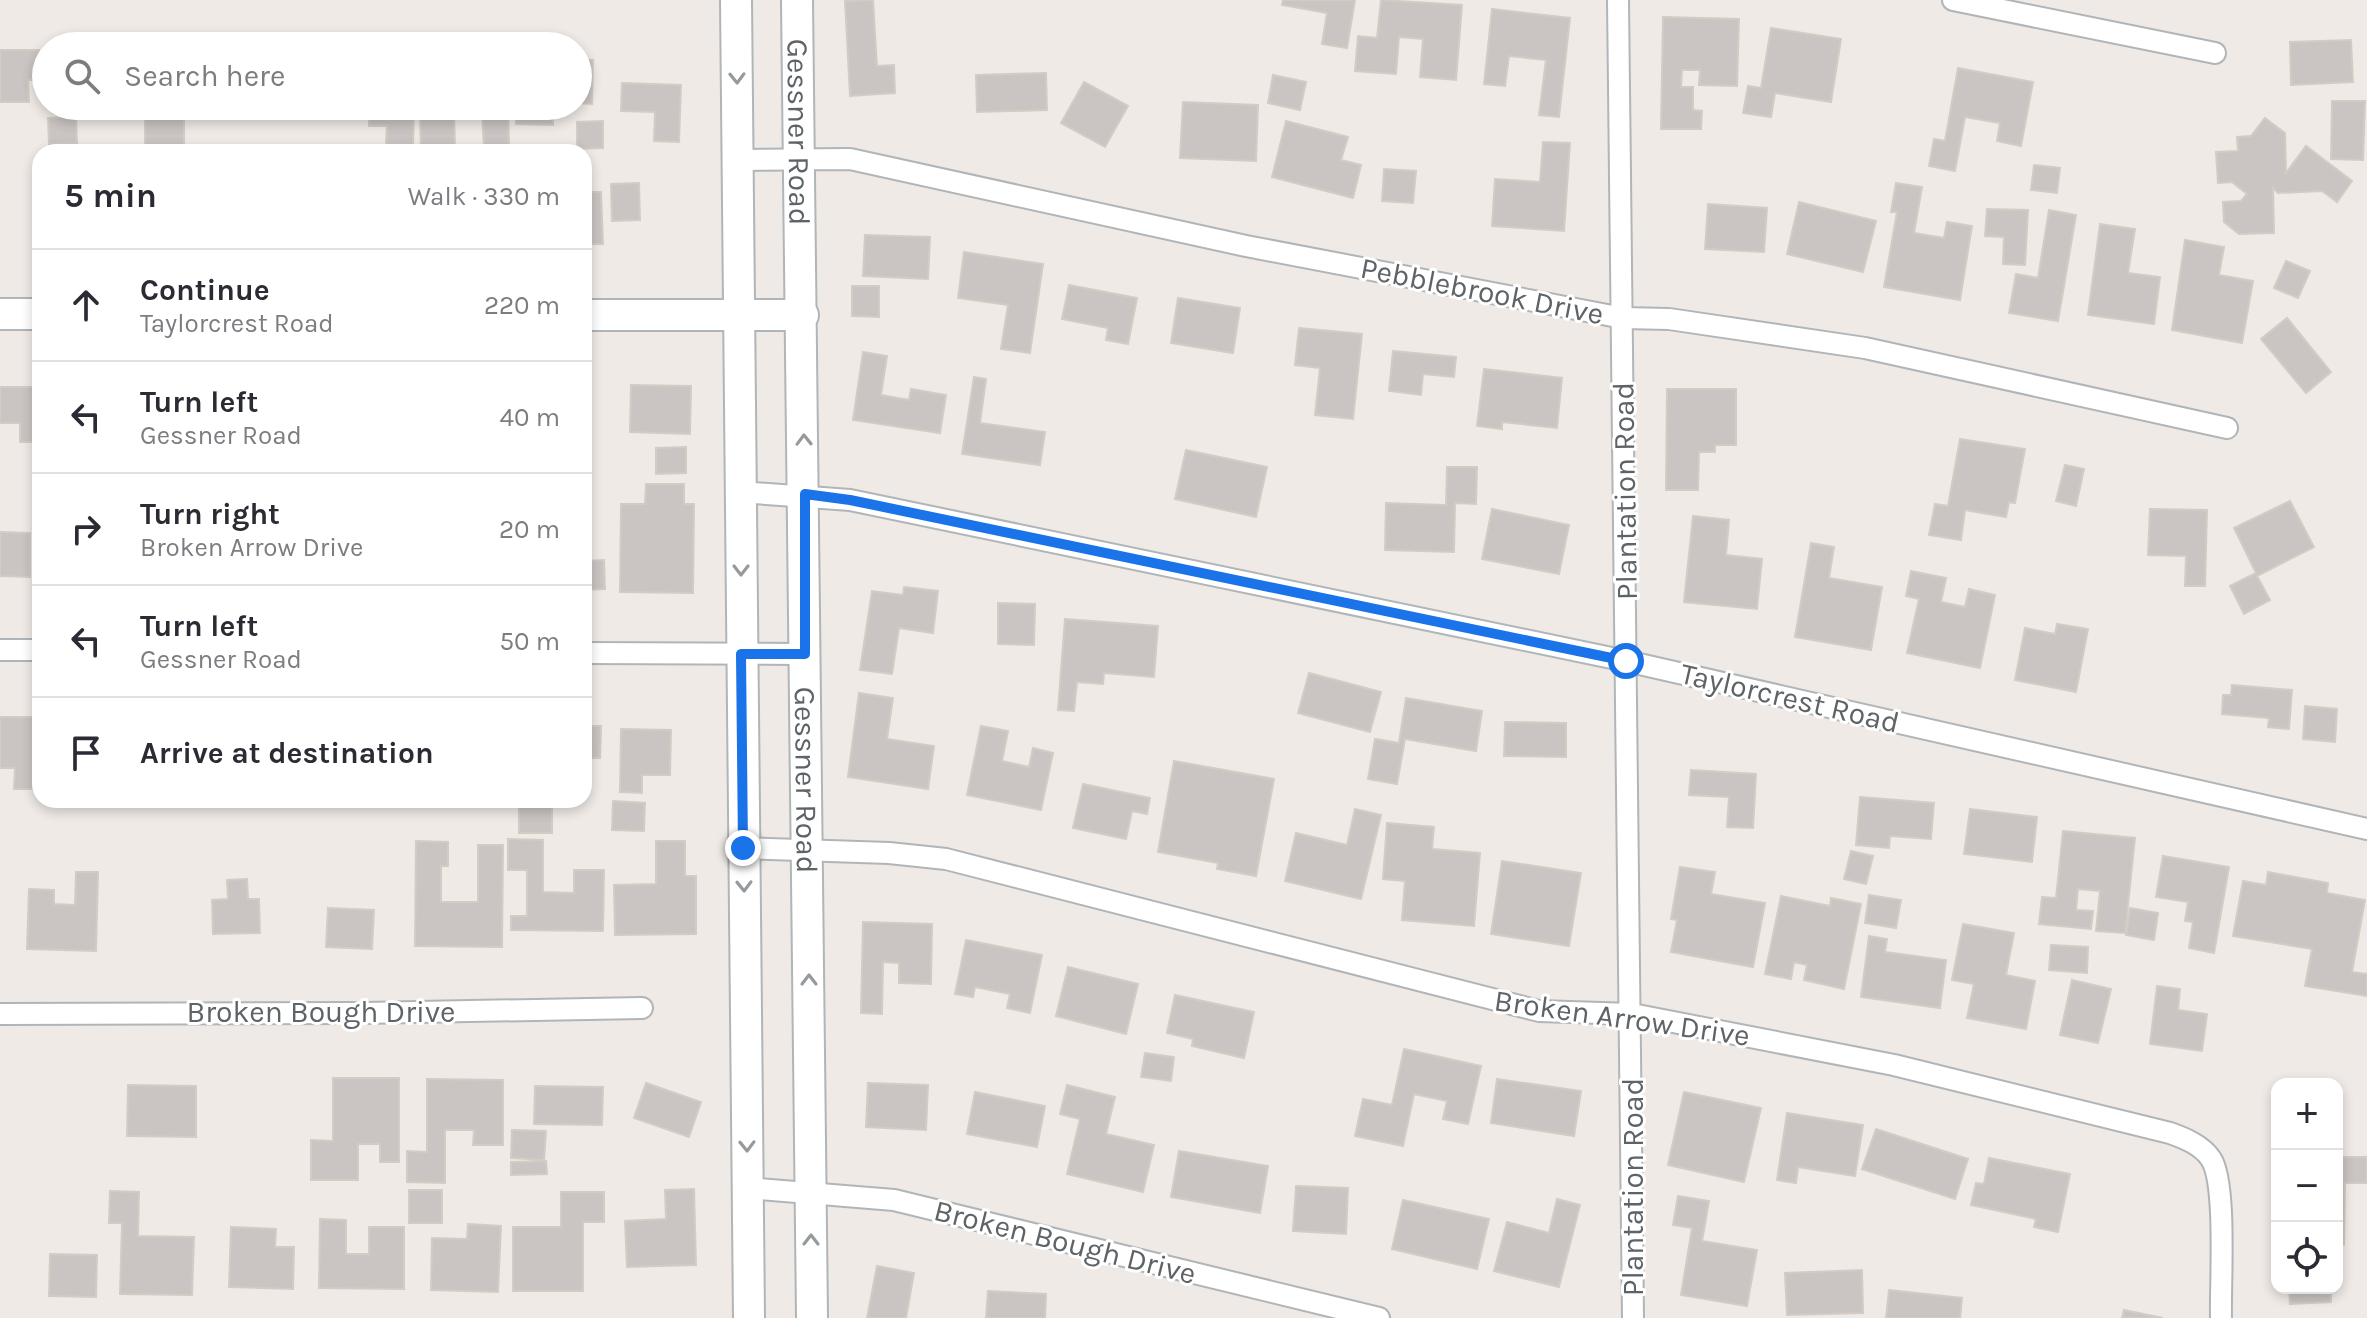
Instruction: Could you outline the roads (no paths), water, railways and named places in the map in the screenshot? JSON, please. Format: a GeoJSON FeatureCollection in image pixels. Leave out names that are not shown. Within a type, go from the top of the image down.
{"type":"FeatureCollection","features":[{"type":"Feature","properties":{"kind":"main road","name":"Gessner Road"},"geometry":{"type":"LineString","coordinates":[[736,0],[749,1318]]}},
{"type":"Feature","properties":{"kind":"main road","name":"Gessner Road"},"geometry":{"type":"LineString","coordinates":[[797,0],[803,315],[812,1318]]}},
{"type":"Feature","properties":{"kind":"main road"},"geometry":{"type":"LineString","coordinates":[[0,314],[32,314]]}},
{"type":"Feature","properties":{"kind":"main road"},"geometry":{"type":"LineString","coordinates":[[592,315],[803,315]]}},
{"type":"Feature","properties":{"kind":"street","name":"Plantation Road"},"geometry":{"type":"LineString","coordinates":[[1618,0],[1632,1014],[1633,1318]]}},
{"type":"Feature","properties":{"kind":"street"},"geometry":{"type":"LineString","coordinates":[[1953,0],[2215,53]]}},
{"type":"Feature","properties":{"kind":"street","name":"Pebblebrook Drive"},"geometry":{"type":"LineString","coordinates":[[737,160],[799,157],[850,159],[1246,246],[1623,318],[1669,319],[1865,348],[2227,428]]}},
{"type":"Feature","properties":{"kind":"street","name":"Taylorcrest Road"},"geometry":{"type":"LineString","coordinates":[[740,492],[805,494],[850,500],[1626,661],[2367,829]]}},
{"type":"Feature","properties":{"kind":"street"},"geometry":{"type":"LineString","coordinates":[[0,650],[32,650]]}},
{"type":"Feature","properties":{"kind":"street"},"geometry":{"type":"LineString","coordinates":[[592,653],[805,654]]}},
{"type":"Feature","properties":{"kind":"street","name":"Broken Arrow Drive"},"geometry":{"type":"LineString","coordinates":[[743,848],[809,849],[946,859],[1524,1008],[1632,1014],[1894,1065],[2191,1141],[2211,1158],[2219,1183],[2221,1310]]}},
{"type":"Feature","properties":{"kind":"street","name":"Broken Bough Drive"},"geometry":{"type":"LineString","coordinates":[[0,1014],[642,1008]]}},
{"type":"Feature","properties":{"kind":"street","name":"Broken Bough Drive"},"geometry":{"type":"LineString","coordinates":[[747,1188],[894,1200],[1379,1318]]}}]}
